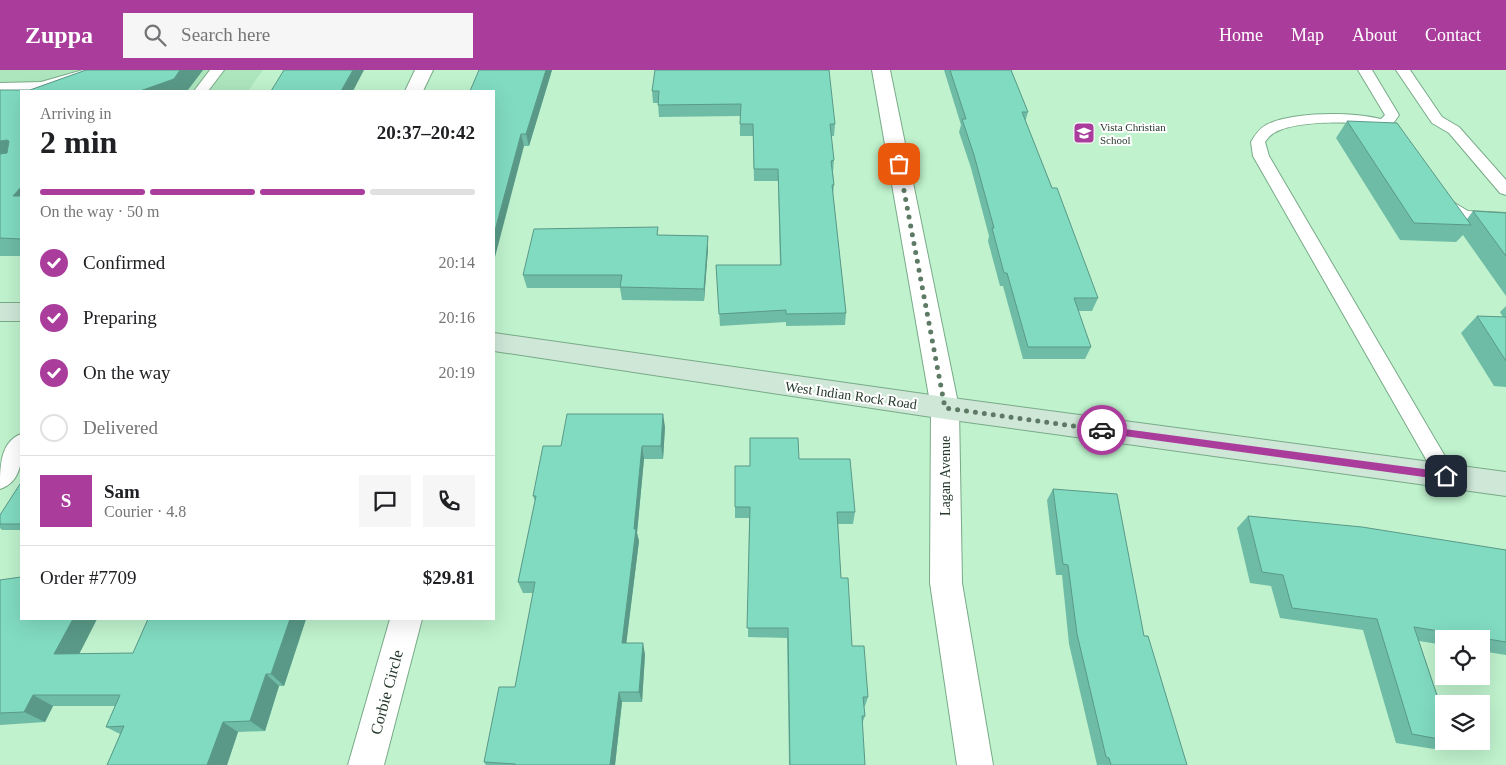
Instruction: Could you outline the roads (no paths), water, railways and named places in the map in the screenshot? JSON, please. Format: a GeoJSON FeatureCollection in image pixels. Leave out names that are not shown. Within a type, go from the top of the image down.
{"type":"FeatureCollection","features":[{"type":"Feature","properties":{"kind":"street"},"geometry":{"type":"LineString","coordinates":[[414,90],[424,70]]}},
{"type":"Feature","properties":{"kind":"street","name":"Lagan Avenue"},"geometry":{"type":"LineString","coordinates":[[881,70],[945,408],[946,583],[975,765]]}},
{"type":"Feature","properties":{"kind":"street"},"geometry":{"type":"LineString","coordinates":[[0,312],[20,312]]}},
{"type":"Feature","properties":{"kind":"street","name":"West Indian Rock Road"},"geometry":{"type":"LineString","coordinates":[[495,342],[945,408],[1506,484]]}},
{"type":"Feature","properties":{"kind":"street"},"geometry":{"type":"LineString","coordinates":[[0,477],[20,447]]}},
{"type":"Feature","properties":{"kind":"street","name":"Corbie Circle"},"geometry":{"type":"LineString","coordinates":[[366,765],[406,620]]}},
{"type":"Feature","properties":{"kind":"lane"},"geometry":{"type":"LineString","coordinates":[[0,87],[42,86],[88,73],[91,70]]}},
{"type":"Feature","properties":{"kind":"lane"},"geometry":{"type":"LineString","coordinates":[[202,90],[217,70]]}},
{"type":"Feature","properties":{"kind":"lane"},"geometry":{"type":"LineString","coordinates":[[1364,70],[1392,115],[1384,126]]}},
{"type":"Feature","properties":{"kind":"lane"},"geometry":{"type":"LineString","coordinates":[[1403,70],[1438,120],[1454,130],[1506,190]]}},
{"type":"Feature","properties":{"kind":"lane"},"geometry":{"type":"LineString","coordinates":[[1401,147],[1384,126],[1346,119],[1305,121],[1275,126],[1262,134],[1258,142],[1261,156],[1446,476]]}},
{"type":"Feature","properties":{"kind":"lane"},"geometry":{"type":"LineString","coordinates":[[1435,191],[1453,212],[1466,216],[1506,218]]}},
{"type":"Feature","properties":{"kind":"place","name":"Vista Christian School"},"geometry":{"type":"Point","coordinates":[1084,133]}}]}
